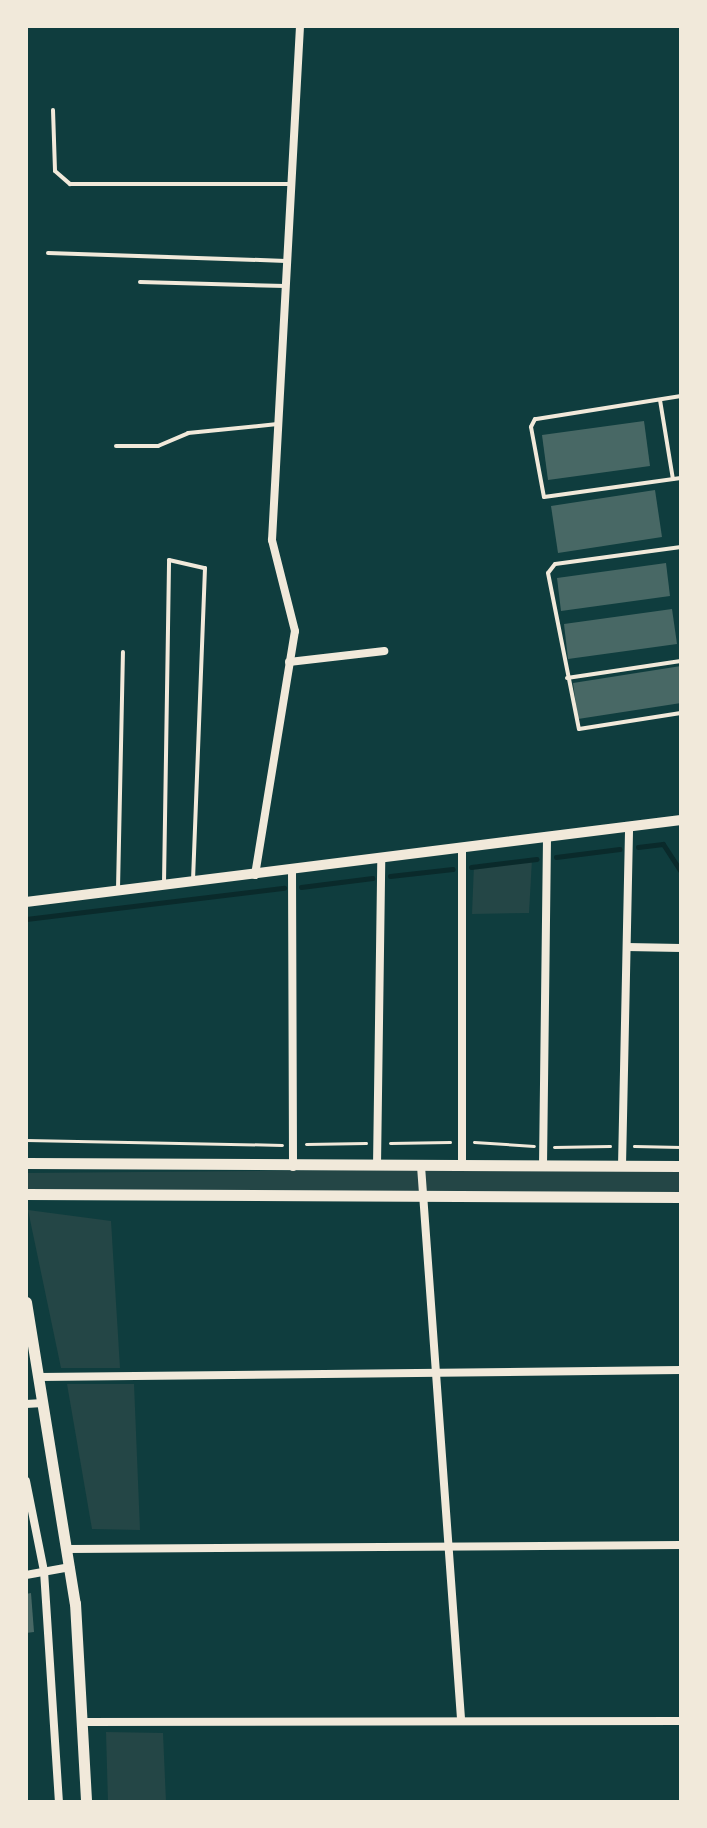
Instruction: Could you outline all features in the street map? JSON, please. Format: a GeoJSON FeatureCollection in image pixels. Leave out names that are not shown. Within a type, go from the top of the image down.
{"type":"FeatureCollection","features":[{"type":"Feature","properties":{"kind":"main road"},"geometry":{"type":"LineString","coordinates":[[26,1163],[293,1167],[681,1166]]}},
{"type":"Feature","properties":{"kind":"main road"},"geometry":{"type":"LineString","coordinates":[[26,1194],[681,1197]]}},
{"type":"Feature","properties":{"kind":"main road"},"geometry":{"type":"LineString","coordinates":[[26,1302],[68,1549],[83,1722],[86,1802]]}},
{"type":"Feature","properties":{"kind":"street"},"geometry":{"type":"LineString","coordinates":[[255,875],[295,611],[272,548],[300,26]]}},
{"type":"Feature","properties":{"kind":"street"},"geometry":{"type":"LineString","coordinates":[[289,662],[384,651]]}},
{"type":"Feature","properties":{"kind":"street"},"geometry":{"type":"LineString","coordinates":[[26,902],[462,851],[681,820]]}},
{"type":"Feature","properties":{"kind":"street"},"geometry":{"type":"LineString","coordinates":[[622,1166],[629,828]]}},
{"type":"Feature","properties":{"kind":"street"},"geometry":{"type":"LineString","coordinates":[[543,1166],[547,839]]}},
{"type":"Feature","properties":{"kind":"street"},"geometry":{"type":"LineString","coordinates":[[462,851],[462,1166]]}},
{"type":"Feature","properties":{"kind":"street"},"geometry":{"type":"LineString","coordinates":[[377,1166],[381,861]]}},
{"type":"Feature","properties":{"kind":"street"},"geometry":{"type":"LineString","coordinates":[[292,870],[293,1167]]}},
{"type":"Feature","properties":{"kind":"street"},"geometry":{"type":"LineString","coordinates":[[627,947],[681,948]]}},
{"type":"Feature","properties":{"kind":"street"},"geometry":{"type":"LineString","coordinates":[[421,1166],[461,1718]]}},
{"type":"Feature","properties":{"kind":"street"},"geometry":{"type":"LineString","coordinates":[[39,1377],[681,1370]]}},
{"type":"Feature","properties":{"kind":"street"},"geometry":{"type":"LineString","coordinates":[[26,1404],[43,1403]]}},
{"type":"Feature","properties":{"kind":"street"},"geometry":{"type":"LineString","coordinates":[[26,1481],[44,1571],[59,1802]]}},
{"type":"Feature","properties":{"kind":"street"},"geometry":{"type":"LineString","coordinates":[[68,1549],[681,1545]]}},
{"type":"Feature","properties":{"kind":"street"},"geometry":{"type":"LineString","coordinates":[[26,1575],[70,1567]]}},
{"type":"Feature","properties":{"kind":"street"},"geometry":{"type":"LineString","coordinates":[[83,1722],[461,1718],[681,1721]]}},
{"type":"Feature","properties":{"kind":"lane"},"geometry":{"type":"LineString","coordinates":[[53,110],[55,171],[70,184],[290,184]]}},
{"type":"Feature","properties":{"kind":"lane"},"geometry":{"type":"LineString","coordinates":[[48,253],[286,261]]}},
{"type":"Feature","properties":{"kind":"lane"},"geometry":{"type":"LineString","coordinates":[[140,282],[285,286]]}},
{"type":"Feature","properties":{"kind":"lane"},"geometry":{"type":"LineString","coordinates":[[681,396],[535,419],[541,494],[681,478]]}},
{"type":"Feature","properties":{"kind":"lane"},"geometry":{"type":"LineString","coordinates":[[660,400],[673,479]]}},
{"type":"Feature","properties":{"kind":"lane"},"geometry":{"type":"LineString","coordinates":[[116,446],[158,446],[188,433],[278,424]]}},
{"type":"Feature","properties":{"kind":"lane"},"geometry":{"type":"LineString","coordinates":[[681,547],[549,568],[576,725],[585,731],[681,713]]}},
{"type":"Feature","properties":{"kind":"lane"},"geometry":{"type":"LineString","coordinates":[[164,885],[169,560],[205,568],[193,882]]}},
{"type":"Feature","properties":{"kind":"lane"},"geometry":{"type":"LineString","coordinates":[[118,891],[123,652]]}},
{"type":"Feature","properties":{"kind":"lane"},"geometry":{"type":"LineString","coordinates":[[567,678],[681,661]]}},
{"type":"Feature","properties":{"kind":"path"},"geometry":{"type":"LineString","coordinates":[[26,1140],[292,1145],[463,1142],[542,1147],[681,1147]]}},
{"type":"Feature","properties":{"kind":"shaded area"},"geometry":{"type":"Polygon","coordinates":[[[532,859],[529,913],[472,914],[474,865],[532,859]]]}},
{"type":"Feature","properties":{"kind":"shaded area"},"geometry":{"type":"Polygon","coordinates":[[[681,1167],[681,1194],[26,1190],[26,1173],[681,1167]]]}},
{"type":"Feature","properties":{"kind":"shaded area"},"geometry":{"type":"Polygon","coordinates":[[[28,1210],[111,1221],[120,1368],[61,1368],[28,1210]]]}},
{"type":"Feature","properties":{"kind":"shaded area"},"geometry":{"type":"Polygon","coordinates":[[[67,1384],[134,1384],[140,1530],[92,1529],[67,1384]]]}},
{"type":"Feature","properties":{"kind":"shaded area"},"geometry":{"type":"Polygon","coordinates":[[[106,1732],[163,1733],[166,1802],[108,1802],[106,1732]]]}},
{"type":"Feature","properties":{"kind":"building"},"geometry":{"type":"Polygon","coordinates":[[[644,421],[650,466],[548,480],[542,435],[644,421]]]}},
{"type":"Feature","properties":{"kind":"building"},"geometry":{"type":"Polygon","coordinates":[[[655,490],[662,537],[558,553],[551,506],[655,490]]]}},
{"type":"Feature","properties":{"kind":"building"},"geometry":{"type":"Polygon","coordinates":[[[666,563],[670,596],[561,611],[557,578],[666,563]]]}},
{"type":"Feature","properties":{"kind":"building"},"geometry":{"type":"Polygon","coordinates":[[[672,609],[677,644],[568,659],[564,624],[672,609]]]}},
{"type":"Feature","properties":{"kind":"building"},"geometry":{"type":"Polygon","coordinates":[[[681,666],[681,703],[578,719],[573,683],[681,666]]]}},
{"type":"Feature","properties":{"kind":"building"},"geometry":{"type":"Polygon","coordinates":[[[31,1593],[34,1632],[26,1633],[26,1594],[31,1593]]]}},
{"type":"Feature","properties":{"kind":"waterway"},"geometry":{"type":"LineString","coordinates":[[638,847],[663,844],[681,872]]}},
{"type":"Feature","properties":{"kind":"waterway"},"geometry":{"type":"LineString","coordinates":[[556,857],[620,849]]}},
{"type":"Feature","properties":{"kind":"waterway"},"geometry":{"type":"LineString","coordinates":[[471,867],[537,859]]}},
{"type":"Feature","properties":{"kind":"waterway"},"geometry":{"type":"LineString","coordinates":[[390,876],[453,869]]}},
{"type":"Feature","properties":{"kind":"waterway"},"geometry":{"type":"LineString","coordinates":[[301,887],[372,878]]}},
{"type":"Feature","properties":{"kind":"waterway"},"geometry":{"type":"LineString","coordinates":[[26,919],[284,888]]}}]}
